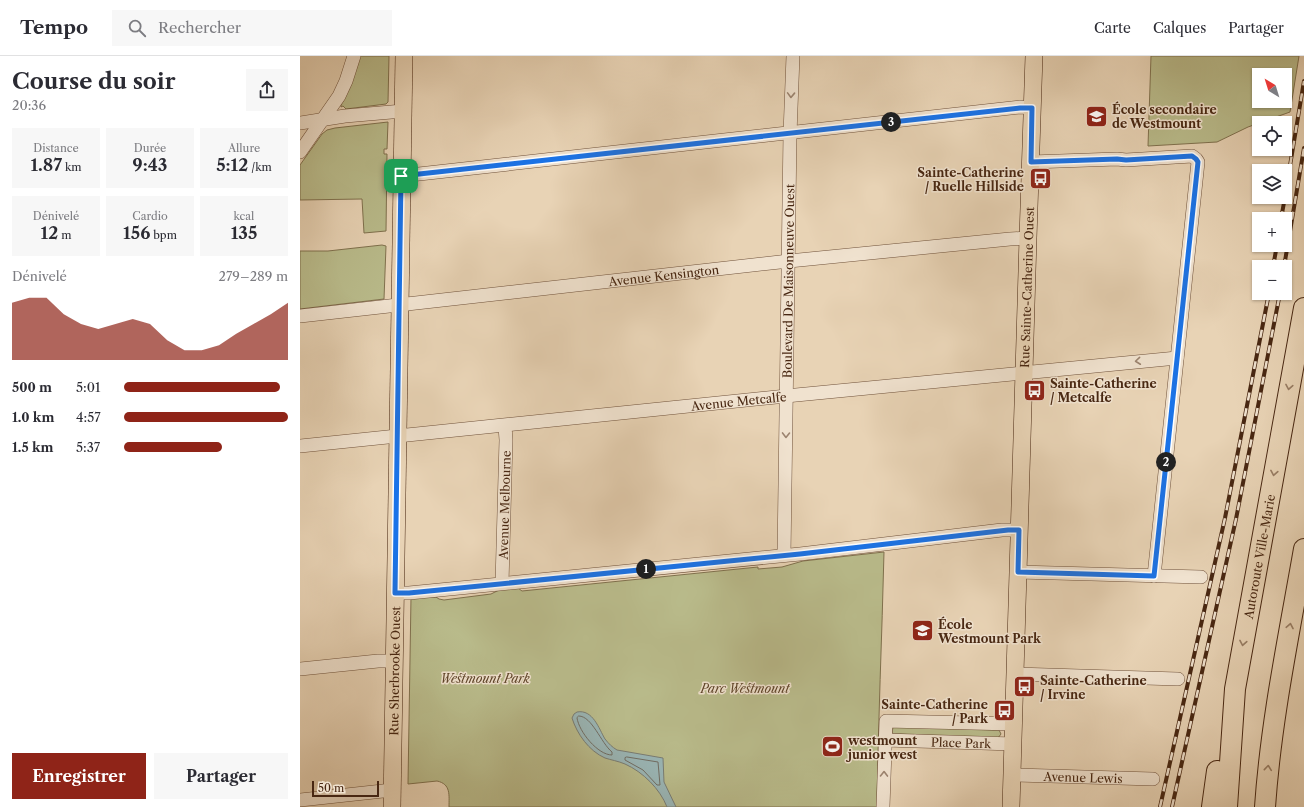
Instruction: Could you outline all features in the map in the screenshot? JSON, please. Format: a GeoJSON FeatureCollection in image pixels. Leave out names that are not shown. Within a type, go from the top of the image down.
{"type":"FeatureCollection","features":[{"type":"Feature","properties":{"kind":"highway","name":"Autoroute Ville-Marie"},"geometry":{"type":"LineString","coordinates":[[1227,807],[1235,689],[1304,308]]}},
{"type":"Feature","properties":{"kind":"highway"},"geometry":{"type":"LineString","coordinates":[[1265,807],[1270,751],[1277,700],[1304,549]]}},
{"type":"Feature","properties":{"kind":"highway"},"geometry":{"type":"LineString","coordinates":[[1212,807],[1221,753],[1235,689]]}},
{"type":"Feature","properties":{"kind":"main road","name":"Rue Sherbrooke Ouest"},"geometry":{"type":"LineString","coordinates":[[392,807],[404,56]]}},
{"type":"Feature","properties":{"kind":"main road","name":"Rue Sainte-Catherine Ouest"},"geometry":{"type":"LineString","coordinates":[[1011,807],[1034,56]]}},
{"type":"Feature","properties":{"kind":"street"},"geometry":{"type":"LineString","coordinates":[[300,152],[334,105],[344,87],[354,56]]}},
{"type":"Feature","properties":{"kind":"street","name":"Boulevard De Maisonneuve Ouest"},"geometry":{"type":"LineString","coordinates":[[784,555],[792,56]]}},
{"type":"Feature","properties":{"kind":"street"},"geometry":{"type":"LineString","coordinates":[[401,176],[1006,109],[1032,108]]}},
{"type":"Feature","properties":{"kind":"street"},"geometry":{"type":"LineString","coordinates":[[300,123],[345,116],[403,111]]}},
{"type":"Feature","properties":{"kind":"street"},"geometry":{"type":"LineString","coordinates":[[1031,162],[1126,160],[1192,156],[1196,159],[1198,164],[1154,576]]}},
{"type":"Feature","properties":{"kind":"street","name":"Avenue Kensington"},"geometry":{"type":"LineString","coordinates":[[300,316],[400,306],[789,261],[1028,238]]}},
{"type":"Feature","properties":{"kind":"street","name":"Avenue Metcalfe"},"geometry":{"type":"LineString","coordinates":[[300,446],[787,396],[902,386],[1024,372],[1177,358]]}},
{"type":"Feature","properties":{"kind":"street","name":"Avenue Melbourne"},"geometry":{"type":"LineString","coordinates":[[502,583],[506,440],[505,426]]}},
{"type":"Feature","properties":{"kind":"street"},"geometry":{"type":"LineString","coordinates":[[395,593],[784,555],[1002,530],[1019,530]]}},
{"type":"Feature","properties":{"kind":"street"},"geometry":{"type":"LineString","coordinates":[[1018,572],[1201,577]]}},
{"type":"Feature","properties":{"kind":"street"},"geometry":{"type":"LineString","coordinates":[[300,669],[378,661],[394,661]]}},
{"type":"Feature","properties":{"kind":"street"},"geometry":{"type":"LineString","coordinates":[[1015,674],[1178,679]]}},
{"type":"Feature","properties":{"kind":"street","name":"Place Park"},"geometry":{"type":"LineString","coordinates":[[1013,744],[885,740],[886,721],[1014,724]]}},
{"type":"Feature","properties":{"kind":"street"},"geometry":{"type":"LineString","coordinates":[[883,807],[885,740]]}},
{"type":"Feature","properties":{"kind":"street","name":"Avenue Lewis"},"geometry":{"type":"LineString","coordinates":[[1012,774],[1153,779]]}},
{"type":"Feature","properties":{"kind":"street"},"geometry":{"type":"LineString","coordinates":[[300,800],[392,790]]}},
{"type":"Feature","properties":{"kind":"green space"},"geometry":{"type":"Polygon","coordinates":[[[360,56],[389,56],[388,102],[386,104],[346,109],[343,106],[341,107],[341,105],[348,91],[360,56]]]}},
{"type":"Feature","properties":{"kind":"green space"},"geometry":{"type":"Polygon","coordinates":[[[1151,56],[1299,56],[1292,100],[1292,68],[1252,68],[1252,108],[1291,108],[1290,112],[1279,116],[1252,116],[1252,126],[1217,142],[1148,146],[1151,56]]]}},
{"type":"Feature","properties":{"kind":"green space"},"geometry":{"type":"Polygon","coordinates":[[[388,122],[387,149],[384,149],[384,154],[387,154],[386,231],[364,233],[362,199],[300,200],[300,165],[322,134],[327,130],[335,128],[388,122]]]}},
{"type":"Feature","properties":{"kind":"green space"},"geometry":{"type":"Polygon","coordinates":[[[382,245],[386,246],[384,299],[300,309],[300,251],[328,251],[382,245]]]}},
{"type":"Feature","properties":{"kind":"green space","name":"Parc Westmount"},"geometry":{"type":"Polygon","coordinates":[[[884,552],[877,807],[449,807],[447,787],[442,782],[437,781],[408,784],[411,597],[436,597],[444,600],[491,594],[499,590],[518,588],[522,591],[758,567],[758,569],[782,567],[803,561],[884,552]]]}},
{"type":"Feature","properties":{"kind":"green space"},"geometry":{"type":"Polygon","coordinates":[[[893,727],[999,730],[1001,734],[998,738],[894,734],[892,733],[893,727]]]}},
{"type":"Feature","properties":{"kind":"water"},"geometry":{"type":"Polygon","coordinates":[[[577,712],[583,712],[591,717],[598,725],[605,739],[617,750],[663,758],[664,782],[676,807],[667,807],[660,794],[650,782],[632,767],[605,758],[594,751],[584,741],[577,730],[572,718],[577,712]]]}},
{"type":"Feature","properties":{"kind":"railway"},"geometry":{"type":"LineString","coordinates":[[1290,164],[1304,81]]}},
{"type":"Feature","properties":{"kind":"railway"},"geometry":{"type":"LineString","coordinates":[[1285,260],[1304,148]]}},
{"type":"Feature","properties":{"kind":"railway"},"geometry":{"type":"LineString","coordinates":[[1282,212],[1284,204]]}},
{"type":"Feature","properties":{"kind":"railway"},"geometry":{"type":"LineString","coordinates":[[1274,260],[1276,252]]}},
{"type":"Feature","properties":{"kind":"railway"},"geometry":{"type":"LineString","coordinates":[[1160,807],[1225,518],[1268,300]]}},
{"type":"Feature","properties":{"kind":"railway"},"geometry":{"type":"LineString","coordinates":[[1172,807],[1236,519],[1279,300]]}},
{"type":"Feature","properties":{"kind":"place","name":"École secondaire de Westmount"},"geometry":{"type":"Point","coordinates":[1097,116]}},
{"type":"Feature","properties":{"kind":"place","name":"Sainte-Catherine / Ruelle Hillside"},"geometry":{"type":"Point","coordinates":[1040,179]}},
{"type":"Feature","properties":{"kind":"place","name":"Sainte-Catherine / Metcalfe"},"geometry":{"type":"Point","coordinates":[1035,390]}},
{"type":"Feature","properties":{"kind":"place","name":"École Westmount Park"},"geometry":{"type":"Point","coordinates":[922,631]}},
{"type":"Feature","properties":{"kind":"place","name":"Sainte-Catherine / Irvine"},"geometry":{"type":"Point","coordinates":[1025,687]}},
{"type":"Feature","properties":{"kind":"place","name":"Sainte-Catherine / Park"},"geometry":{"type":"Point","coordinates":[1004,711]}},
{"type":"Feature","properties":{"kind":"place","name":"westmount junior west"},"geometry":{"type":"Point","coordinates":[833,747]}},
{"type":"Feature","properties":{"kind":"route"},"geometry":{"type":"LineString","coordinates":[[1020,108],[1032,108],[1031,162],[1194,157],[1198,164],[1154,576],[1018,572],[1019,530],[1008,530],[800,554],[409,593],[395,593],[401,176],[1020,108]]}},
{"type":"Feature","properties":{"kind":"park label","name":"Westmount Park"},"geometry":{"type":"Point","coordinates":[485,678]}}]}
